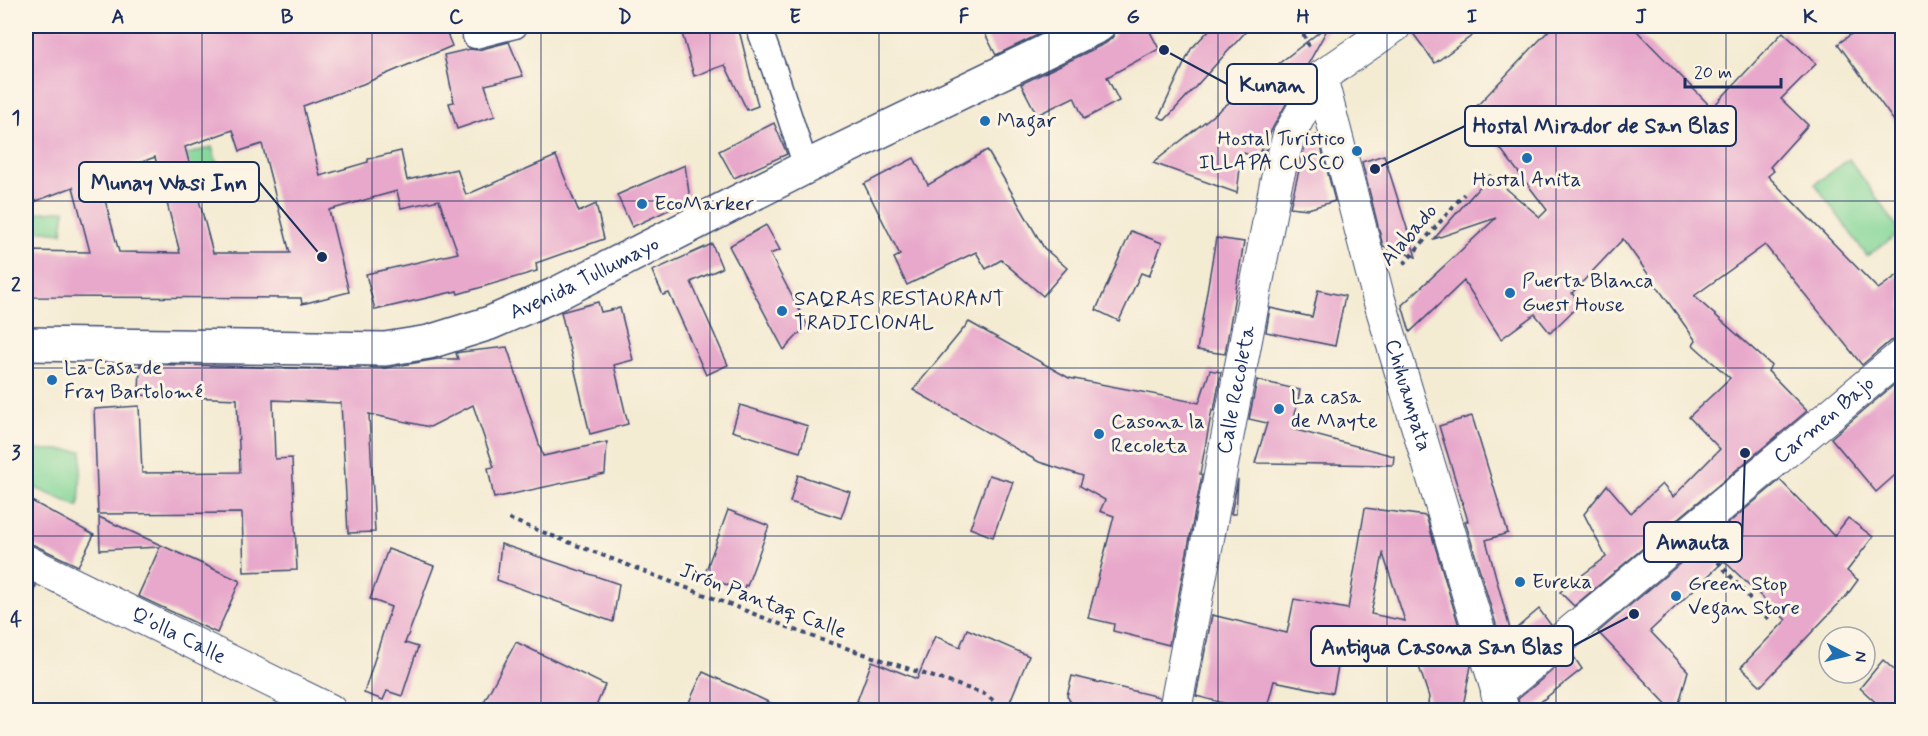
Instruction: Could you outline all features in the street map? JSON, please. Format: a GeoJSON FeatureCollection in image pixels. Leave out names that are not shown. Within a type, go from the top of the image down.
{"type":"FeatureCollection","features":[{"type":"Feature","properties":{"kind":"street"},"geometry":{"type":"LineString","coordinates":[[475,36],[514,26]]}},
{"type":"Feature","properties":{"kind":"street"},"geometry":{"type":"LineString","coordinates":[[758,26],[806,167]]}},
{"type":"Feature","properties":{"kind":"street","name":"Avenida Tullumayo"},"geometry":{"type":"LineString","coordinates":[[26,344],[384,349],[429,342],[490,323],[554,295],[806,167],[1098,26]]}},
{"type":"Feature","properties":{"kind":"street"},"geometry":{"type":"LineString","coordinates":[[1322,77],[1395,26]]}},
{"type":"Feature","properties":{"kind":"street","name":"Chihuampata"},"geometry":{"type":"LineString","coordinates":[[1322,77],[1378,296],[1500,702]]}},
{"type":"Feature","properties":{"kind":"street","name":"Calle Recoleta"},"geometry":{"type":"LineString","coordinates":[[1175,711],[1276,183],[1289,135],[1322,77]]}},
{"type":"Feature","properties":{"kind":"street","name":"Carmen Bajo"},"geometry":{"type":"LineString","coordinates":[[1500,702],[1692,532],[1902,355]]}},
{"type":"Feature","properties":{"kind":"street","name":"Q'olla Calle"},"geometry":{"type":"LineString","coordinates":[[26,561],[330,711]]}},
{"type":"Feature","properties":{"kind":"path","name":"Alabado"},"geometry":{"type":"LineString","coordinates":[[1378,296],[1464,194]]}},
{"type":"Feature","properties":{"kind":"path","name":"Jirón Pantaq Calle"},"geometry":{"type":"LineString","coordinates":[[509,519],[816,638],[985,694],[1005,711]]}},
{"type":"Feature","properties":{"kind":"path"},"geometry":{"type":"LineString","coordinates":[[1692,532],[1769,620]]}},
{"type":"Feature","properties":{"kind":"green space"},"geometry":{"type":"Polygon","coordinates":[[[212,147],[221,178],[170,193],[161,162],[212,147]]]}},
{"type":"Feature","properties":{"kind":"green space"},"geometry":{"type":"Polygon","coordinates":[[[1849,159],[1901,232],[1867,256],[1815,184],[1849,159]]]}},
{"type":"Feature","properties":{"kind":"green space"},"geometry":{"type":"Polygon","coordinates":[[[65,210],[62,233],[26,229],[26,214],[65,210]]]}},
{"type":"Feature","properties":{"kind":"green space"},"geometry":{"type":"Polygon","coordinates":[[[26,449],[82,451],[79,507],[26,484],[26,449]]]}},
{"type":"Feature","properties":{"kind":"building"},"geometry":{"type":"Polygon","coordinates":[[[26,26],[444,26],[452,46],[363,84],[303,106],[320,176],[368,162],[368,159],[401,151],[407,180],[457,169],[466,195],[556,156],[579,212],[596,204],[604,239],[536,263],[537,271],[458,294],[457,291],[375,310],[366,274],[458,253],[439,200],[401,208],[397,191],[329,210],[349,292],[302,304],[301,298],[26,297],[26,251],[90,252],[73,187],[26,205],[26,26]],[[233,130],[185,147],[213,253],[290,253],[262,144],[240,151],[233,130]],[[155,157],[99,178],[119,252],[180,253],[155,157]]]}},
{"type":"Feature","properties":{"kind":"building"},"geometry":{"type":"Polygon","coordinates":[[[680,26],[738,26],[758,106],[747,110],[725,65],[694,76],[680,26]]]}},
{"type":"Feature","properties":{"kind":"building"},"geometry":{"type":"Polygon","coordinates":[[[981,26],[1056,26],[996,55],[981,26]]]}},
{"type":"Feature","properties":{"kind":"building"},"geometry":{"type":"Polygon","coordinates":[[[1116,26],[1147,26],[1159,49],[1107,77],[1119,101],[1084,119],[1074,97],[1037,115],[1021,84],[1106,43],[1114,36],[1116,26]]]}},
{"type":"Feature","properties":{"kind":"building"},"geometry":{"type":"Polygon","coordinates":[[[1213,26],[1251,26],[1165,120],[1159,117],[1191,49],[1213,26]]]}},
{"type":"Feature","properties":{"kind":"building"},"geometry":{"type":"Polygon","coordinates":[[[1329,26],[1260,151],[1267,149],[1263,162],[1242,152],[1237,193],[1153,163],[1240,94],[1258,103],[1277,65],[1329,26]]]}},
{"type":"Feature","properties":{"kind":"building"},"geometry":{"type":"Polygon","coordinates":[[[1413,26],[1485,26],[1435,63],[1412,32],[1413,26]]]}},
{"type":"Feature","properties":{"kind":"building"},"geometry":{"type":"Polygon","coordinates":[[[1553,26],[1632,26],[1712,108],[1783,32],[1816,64],[1781,99],[1808,125],[1770,167],[1774,171],[1768,176],[1878,289],[1902,272],[1902,338],[1890,341],[1862,365],[1765,245],[1694,296],[1771,365],[1768,371],[1807,411],[1574,606],[1560,592],[1606,557],[1584,514],[1607,485],[1631,513],[1662,484],[1673,497],[1720,449],[1689,417],[1730,378],[1693,345],[1696,341],[1623,239],[1572,293],[1580,304],[1550,333],[1535,314],[1501,339],[1464,281],[1410,332],[1402,305],[1496,218],[1434,239],[1490,175],[1540,217],[1547,210],[1472,111],[1553,26]]]}},
{"type":"Feature","properties":{"kind":"building"},"geometry":{"type":"Polygon","coordinates":[[[1862,26],[1902,26],[1902,132],[1838,44],[1862,26]]]}},
{"type":"Feature","properties":{"kind":"building"},"geometry":{"type":"Polygon","coordinates":[[[509,42],[523,76],[485,85],[495,116],[457,129],[449,103],[454,102],[444,55],[509,42]]]}},
{"type":"Feature","properties":{"kind":"building"},"geometry":{"type":"Polygon","coordinates":[[[774,123],[787,154],[734,178],[719,151],[774,123]]]}},
{"type":"Feature","properties":{"kind":"building"},"geometry":{"type":"Polygon","coordinates":[[[1318,135],[1335,201],[1308,209],[1290,207],[1306,142],[1308,138],[1318,135]]]}},
{"type":"Feature","properties":{"kind":"building"},"geometry":{"type":"Polygon","coordinates":[[[987,150],[1044,248],[1067,268],[1043,296],[1001,260],[986,269],[976,252],[907,285],[894,258],[900,255],[864,184],[914,158],[928,185],[987,150]]]}},
{"type":"Feature","properties":{"kind":"building"},"geometry":{"type":"Polygon","coordinates":[[[1384,155],[1416,257],[1383,246],[1362,162],[1384,155]]]}},
{"type":"Feature","properties":{"kind":"building"},"geometry":{"type":"Polygon","coordinates":[[[685,165],[690,200],[632,227],[617,195],[685,165]]]}},
{"type":"Feature","properties":{"kind":"building"},"geometry":{"type":"Polygon","coordinates":[[[766,225],[780,250],[770,254],[807,325],[784,350],[729,246],[766,225]]]}},
{"type":"Feature","properties":{"kind":"building"},"geometry":{"type":"Polygon","coordinates":[[[1131,231],[1162,243],[1149,276],[1141,273],[1119,321],[1096,310],[1131,231]]]}},
{"type":"Feature","properties":{"kind":"building"},"geometry":{"type":"Polygon","coordinates":[[[1216,238],[1244,242],[1225,354],[1197,350],[1216,238]]]}},
{"type":"Feature","properties":{"kind":"building"},"geometry":{"type":"Polygon","coordinates":[[[712,244],[722,268],[691,282],[728,365],[706,375],[669,293],[663,295],[652,271],[712,244]]]}},
{"type":"Feature","properties":{"kind":"building"},"geometry":{"type":"Polygon","coordinates":[[[1318,290],[1345,296],[1335,346],[1266,332],[1270,308],[1312,317],[1318,290]]]}},
{"type":"Feature","properties":{"kind":"building"},"geometry":{"type":"Polygon","coordinates":[[[598,302],[601,312],[620,308],[633,360],[614,365],[628,424],[590,434],[561,312],[598,302]]]}},
{"type":"Feature","properties":{"kind":"building","name":"Casona la Recoleta"},"geometry":{"type":"Polygon","coordinates":[[[969,322],[1069,378],[1199,403],[1210,370],[1221,372],[1169,645],[1113,631],[1114,624],[1088,618],[1114,516],[1100,511],[1105,500],[1080,486],[1083,476],[1039,462],[913,390],[969,322]]]}},
{"type":"Feature","properties":{"kind":"building"},"geometry":{"type":"Polygon","coordinates":[[[507,347],[543,456],[607,442],[605,474],[494,498],[488,468],[494,467],[473,405],[430,427],[369,414],[375,532],[348,533],[341,403],[273,400],[275,459],[292,458],[297,570],[244,572],[242,513],[98,514],[94,409],[139,406],[142,473],[240,472],[237,399],[139,395],[140,364],[385,368],[438,359],[458,359],[456,353],[507,347]]]}},
{"type":"Feature","properties":{"kind":"building"},"geometry":{"type":"Polygon","coordinates":[[[1902,378],[1902,469],[1876,492],[1831,438],[1902,378]]]}},
{"type":"Feature","properties":{"kind":"building"},"geometry":{"type":"Polygon","coordinates":[[[1257,380],[1300,390],[1292,429],[1394,456],[1393,465],[1255,463],[1267,423],[1249,419],[1257,380]]]}},
{"type":"Feature","properties":{"kind":"building"},"geometry":{"type":"Polygon","coordinates":[[[740,405],[808,426],[800,452],[732,431],[740,405]]]}},
{"type":"Feature","properties":{"kind":"building"},"geometry":{"type":"Polygon","coordinates":[[[1472,416],[1508,533],[1486,540],[1511,633],[1539,609],[1551,625],[1507,661],[1439,426],[1472,416]]]}},
{"type":"Feature","properties":{"kind":"building"},"geometry":{"type":"Polygon","coordinates":[[[798,475],[850,492],[841,518],[790,502],[798,475]]]}},
{"type":"Feature","properties":{"kind":"building"},"geometry":{"type":"Polygon","coordinates":[[[989,475],[1013,482],[993,537],[970,528],[989,475]]]}},
{"type":"Feature","properties":{"kind":"building"},"geometry":{"type":"Polygon","coordinates":[[[1238,479],[1236,514],[1231,514],[1238,479]]]}},
{"type":"Feature","properties":{"kind":"building"},"geometry":{"type":"Polygon","coordinates":[[[1780,480],[1834,536],[1848,518],[1873,537],[1847,571],[1858,580],[1847,595],[1761,686],[1741,667],[1786,620],[1724,561],[1650,631],[1688,671],[1677,711],[1673,711],[1598,632],[1780,480]]]}},
{"type":"Feature","properties":{"kind":"building"},"geometry":{"type":"Polygon","coordinates":[[[26,498],[94,535],[78,566],[26,543],[26,498]]]}},
{"type":"Feature","properties":{"kind":"building"},"geometry":{"type":"Polygon","coordinates":[[[1365,508],[1426,516],[1471,666],[1462,711],[1427,711],[1429,697],[1408,633],[1367,634],[1364,648],[1343,645],[1344,635],[1333,693],[1274,681],[1266,711],[1255,711],[1196,696],[1212,615],[1287,633],[1294,599],[1348,609],[1365,508]],[[1383,554],[1371,614],[1405,621],[1383,554]]]}},
{"type":"Feature","properties":{"kind":"building"},"geometry":{"type":"Polygon","coordinates":[[[728,510],[769,526],[747,586],[745,585],[743,591],[704,576],[728,510]]]}},
{"type":"Feature","properties":{"kind":"building"},"geometry":{"type":"Polygon","coordinates":[[[99,517],[240,581],[217,633],[138,596],[160,547],[100,550],[99,517]]]}},
{"type":"Feature","properties":{"kind":"building"},"geometry":{"type":"Polygon","coordinates":[[[501,544],[619,584],[613,622],[497,580],[501,544]]]}},
{"type":"Feature","properties":{"kind":"building"},"geometry":{"type":"Polygon","coordinates":[[[388,549],[434,566],[405,643],[418,647],[402,696],[387,691],[383,700],[364,693],[391,607],[370,599],[388,549]]]}},
{"type":"Feature","properties":{"kind":"building"},"geometry":{"type":"Polygon","coordinates":[[[26,581],[36,586],[26,607],[26,581]]]}},
{"type":"Feature","properties":{"kind":"building"},"geometry":{"type":"Polygon","coordinates":[[[967,629],[1029,656],[1006,711],[884,711],[857,701],[872,661],[917,679],[935,636],[960,647],[967,629]]]}},
{"type":"Feature","properties":{"kind":"building"},"geometry":{"type":"Polygon","coordinates":[[[516,642],[605,685],[594,711],[479,711],[516,642]]]}},
{"type":"Feature","properties":{"kind":"building"},"geometry":{"type":"Polygon","coordinates":[[[1572,654],[1582,669],[1529,711],[1520,711],[1518,699],[1572,654]]]}},
{"type":"Feature","properties":{"kind":"building"},"geometry":{"type":"Polygon","coordinates":[[[1883,660],[1902,677],[1902,711],[1885,711],[1860,688],[1862,685],[1877,685],[1877,667],[1883,660]]]}},
{"type":"Feature","properties":{"kind":"building"},"geometry":{"type":"Polygon","coordinates":[[[703,672],[788,711],[685,711],[703,672]]]}},
{"type":"Feature","properties":{"kind":"building"},"geometry":{"type":"Polygon","coordinates":[[[1072,676],[1159,697],[1158,711],[1076,711],[1067,696],[1072,676]]]}},
{"type":"Feature","properties":{"kind":"place","name":"Kunan"},"geometry":{"type":"Point","coordinates":[1164,50]}},
{"type":"Feature","properties":{"kind":"place","name":"Magar"},"geometry":{"type":"Point","coordinates":[985,121]}},
{"type":"Feature","properties":{"kind":"place","name":"Hostal Turistico ILLAPA CUSCO"},"geometry":{"type":"Point","coordinates":[1357,151]}},
{"type":"Feature","properties":{"kind":"place","name":"Hostal Anita"},"geometry":{"type":"Point","coordinates":[1527,158]}},
{"type":"Feature","properties":{"kind":"place","name":"Hostal Mirador de San Blas"},"geometry":{"type":"Point","coordinates":[1375,169]}},
{"type":"Feature","properties":{"kind":"place","name":"EcoMarker"},"geometry":{"type":"Point","coordinates":[642,204]}},
{"type":"Feature","properties":{"kind":"place","name":"Munay Wasi Inn"},"geometry":{"type":"Point","coordinates":[322,257]}},
{"type":"Feature","properties":{"kind":"place","name":"Puerta Blanca Guest House"},"geometry":{"type":"Point","coordinates":[1510,293]}},
{"type":"Feature","properties":{"kind":"place","name":"SAQRAS RESTAURANT TRADICIONAL"},"geometry":{"type":"Point","coordinates":[782,311]}},
{"type":"Feature","properties":{"kind":"place","name":"La Casa de Fray Bartolomé"},"geometry":{"type":"Point","coordinates":[52,380]}},
{"type":"Feature","properties":{"kind":"place","name":"La casa de Mayte"},"geometry":{"type":"Point","coordinates":[1279,409]}},
{"type":"Feature","properties":{"kind":"place","name":"Casona la Recoleta"},"geometry":{"type":"Point","coordinates":[1099,434]}},
{"type":"Feature","properties":{"kind":"place","name":"Amauta"},"geometry":{"type":"Point","coordinates":[1745,453]}},
{"type":"Feature","properties":{"kind":"place","name":"Eureka"},"geometry":{"type":"Point","coordinates":[1520,582]}},
{"type":"Feature","properties":{"kind":"place","name":"Green Stop Vegan Store"},"geometry":{"type":"Point","coordinates":[1676,596]}},
{"type":"Feature","properties":{"kind":"place","name":"Antigua Casona San Blas"},"geometry":{"type":"Point","coordinates":[1634,614]}}]}
